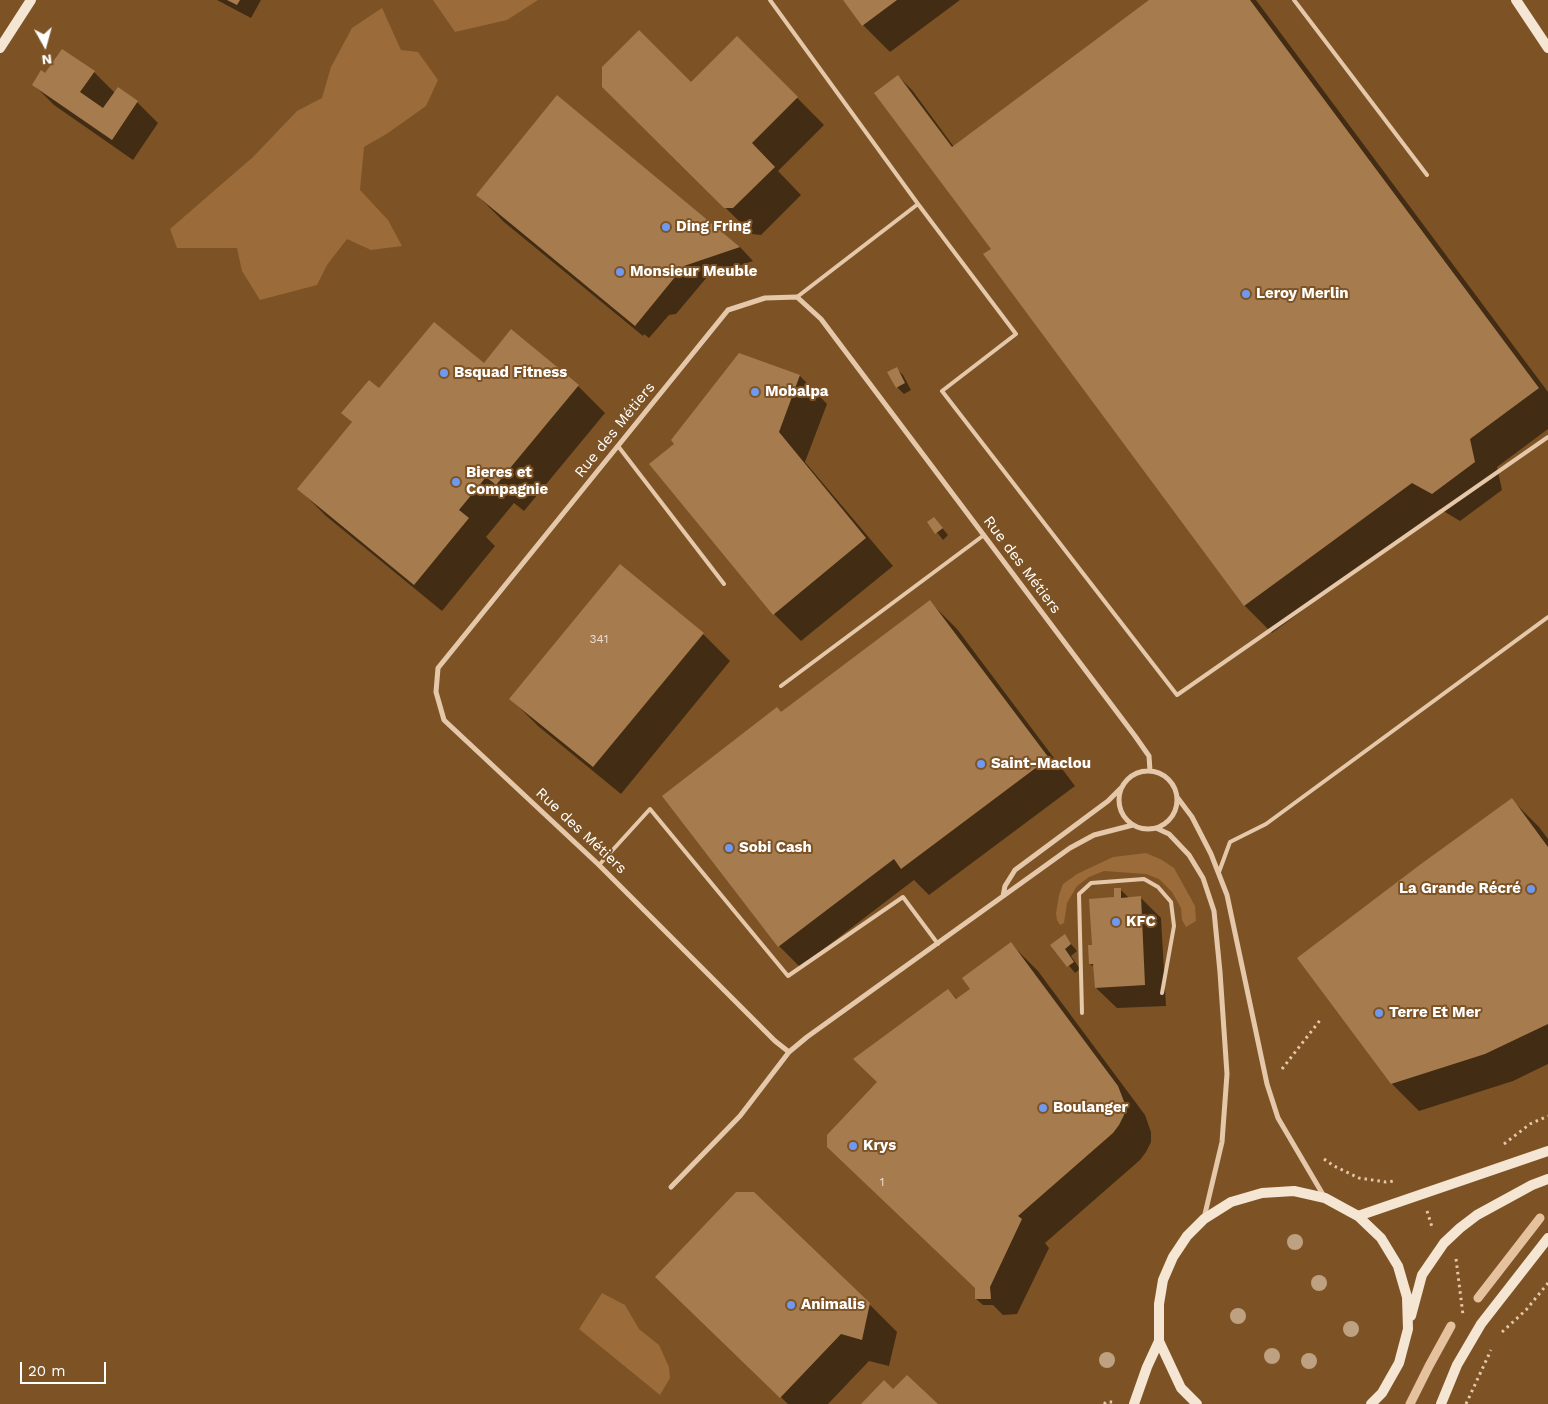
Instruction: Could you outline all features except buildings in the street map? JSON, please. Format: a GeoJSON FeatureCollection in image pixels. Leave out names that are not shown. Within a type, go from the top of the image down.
{"type":"FeatureCollection","features":[{"type":"Feature","properties":{"kind":"main road"},"geometry":{"type":"LineString","coordinates":[[0,48],[31,0]]}},
{"type":"Feature","properties":{"kind":"main road"},"geometry":{"type":"LineString","coordinates":[[1516,0],[1548,48]]}},
{"type":"Feature","properties":{"kind":"main road"},"geometry":{"type":"LineString","coordinates":[[1358,1216],[1548,1151]]}},
{"type":"Feature","properties":{"kind":"main road"},"geometry":{"type":"LineString","coordinates":[[1371,1404],[1381,1399],[1399,1363],[1422,1275],[1444,1243],[1478,1215],[1532,1185],[1548,1179]]}},
{"type":"Feature","properties":{"kind":"main road"},"geometry":{"type":"LineString","coordinates":[[1134,1404],[1147,1367],[1159,1341],[1159,1304],[1163,1280],[1173,1257],[1187,1236],[1204,1219],[1231,1202],[1262,1193],[1294,1191],[1326,1198],[1358,1216],[1381,1238],[1398,1266],[1407,1297],[1408,1329]]}},
{"type":"Feature","properties":{"kind":"main road"},"geometry":{"type":"LineString","coordinates":[[1441,1404],[1457,1365],[1481,1324],[1548,1238]]}},
{"type":"Feature","properties":{"kind":"main road"},"geometry":{"type":"LineString","coordinates":[[1159,1341],[1181,1388],[1197,1404]]}},
{"type":"Feature","properties":{"kind":"street","name":"Rue des Métiers"},"geometry":{"type":"LineString","coordinates":[[789,1052],[775,1041],[599,865],[444,720],[436,692],[438,668],[728,310],[765,298],[797,297],[821,319],[1135,736],[1149,756],[1150,770]]}},
{"type":"Feature","properties":{"kind":"street"},"geometry":{"type":"LineString","coordinates":[[1004,896],[1005,886],[1015,870],[1108,801],[1127,779],[1133,775],[1150,770],[1161,773],[1175,787],[1177,806],[1173,815],[1165,824],[1156,828],[1143,829],[1133,825],[1122,814],[1119,804],[1121,788]]}},
{"type":"Feature","properties":{"kind":"street"},"geometry":{"type":"LineString","coordinates":[[1177,797],[1192,817],[1219,872],[1227,895],[1267,1084],[1278,1118],[1326,1198]]}},
{"type":"Feature","properties":{"kind":"street"},"geometry":{"type":"LineString","coordinates":[[671,1187],[740,1116],[789,1052],[807,1037],[1070,848],[1094,835],[1133,825]]}},
{"type":"Feature","properties":{"kind":"street"},"geometry":{"type":"LineString","coordinates":[[1156,828],[1169,834],[1189,855],[1203,878],[1214,911],[1220,972],[1226,1074],[1222,1142],[1204,1219]]}},
{"type":"Feature","properties":{"kind":"lane"},"geometry":{"type":"LineString","coordinates":[[770,0],[918,204],[1016,334],[942,391],[1176,695],[1548,436]]}},
{"type":"Feature","properties":{"kind":"lane"},"geometry":{"type":"LineString","coordinates":[[1294,0],[1427,175]]}},
{"type":"Feature","properties":{"kind":"lane"},"geometry":{"type":"LineString","coordinates":[[797,297],[918,204]]}},
{"type":"Feature","properties":{"kind":"lane"},"geometry":{"type":"LineString","coordinates":[[618,446],[724,584]]}},
{"type":"Feature","properties":{"kind":"lane"},"geometry":{"type":"LineString","coordinates":[[782,686],[984,535]]}},
{"type":"Feature","properties":{"kind":"lane"},"geometry":{"type":"LineString","coordinates":[[1219,872],[1230,842],[1266,824],[1548,617]]}},
{"type":"Feature","properties":{"kind":"lane"},"geometry":{"type":"LineString","coordinates":[[599,865],[650,809],[788,976],[903,897],[938,944]]}},
{"type":"Feature","properties":{"kind":"lane"},"geometry":{"type":"LineString","coordinates":[[1082,1013],[1079,894],[1091,883],[1144,879],[1158,887],[1171,902],[1174,926],[1162,993]]}},
{"type":"Feature","properties":{"kind":"path"},"geometry":{"type":"LineString","coordinates":[[1278,1074],[1321,1019]]}},
{"type":"Feature","properties":{"kind":"path"},"geometry":{"type":"LineString","coordinates":[[1321,1157],[1334,1166],[1359,1178],[1386,1182],[1397,1180]]}},
{"type":"Feature","properties":{"kind":"path"},"geometry":{"type":"LineString","coordinates":[[1498,1336],[1526,1310],[1548,1283]]}},
{"type":"Feature","properties":{"kind":"path"},"geometry":{"type":"LineString","coordinates":[[1466,1404],[1494,1343]]}},
{"type":"Feature","properties":{"kind":"shaded area"},"geometry":{"type":"Polygon","coordinates":[[[433,0],[538,0],[507,20],[455,32],[433,0]]]}},
{"type":"Feature","properties":{"kind":"shaded area"},"geometry":{"type":"Polygon","coordinates":[[[382,8],[401,50],[418,52],[438,80],[426,106],[388,133],[364,147],[360,190],[388,220],[402,246],[371,250],[347,239],[327,265],[317,285],[260,300],[242,271],[237,248],[177,248],[170,229],[253,157],[297,111],[322,98],[331,67],[352,28],[382,8]]]}},
{"type":"Feature","properties":{"kind":"shaded area"},"geometry":{"type":"Polygon","coordinates":[[[1146,853],[1174,868],[1195,906],[1196,921],[1186,927],[1182,920],[1181,908],[1172,892],[1159,879],[1146,874],[1104,871],[1089,877],[1077,886],[1067,903],[1064,923],[1060,925],[1056,913],[1063,884],[1077,874],[1113,857],[1146,853]]]}},
{"type":"Feature","properties":{"kind":"shaded area"},"geometry":{"type":"Polygon","coordinates":[[[602,1293],[625,1305],[639,1329],[659,1345],[669,1367],[670,1378],[660,1395],[579,1329],[602,1293]]]}},
{"type":"Feature","properties":{"kind":"waterway"},"geometry":{"type":"LineString","coordinates":[[1478,1298],[1540,1218]]}},
{"type":"Feature","properties":{"kind":"waterway"},"geometry":{"type":"LineString","coordinates":[[1410,1404],[1451,1326]]}},
{"type":"Feature","properties":{"kind":"place","name":"Ding Fring"},"geometry":{"type":"Point","coordinates":[666,227]}},
{"type":"Feature","properties":{"kind":"place","name":"Monsieur Meuble"},"geometry":{"type":"Point","coordinates":[620,272]}},
{"type":"Feature","properties":{"kind":"place","name":"Leroy Merlin"},"geometry":{"type":"Point","coordinates":[1246,294]}},
{"type":"Feature","properties":{"kind":"place","name":"Bsquad Fitness"},"geometry":{"type":"Point","coordinates":[444,373]}},
{"type":"Feature","properties":{"kind":"place","name":"Mobalpa"},"geometry":{"type":"Point","coordinates":[755,392]}},
{"type":"Feature","properties":{"kind":"place","name":"Bieres et Compagnie"},"geometry":{"type":"Point","coordinates":[456,482]}},
{"type":"Feature","properties":{"kind":"place","name":"Saint-Maclou"},"geometry":{"type":"Point","coordinates":[981,764]}},
{"type":"Feature","properties":{"kind":"place","name":"Sobi Cash"},"geometry":{"type":"Point","coordinates":[729,848]}},
{"type":"Feature","properties":{"kind":"place","name":"La Grande Récré"},"geometry":{"type":"Point","coordinates":[1531,889]}},
{"type":"Feature","properties":{"kind":"place","name":"KFC"},"geometry":{"type":"Point","coordinates":[1116,922]}},
{"type":"Feature","properties":{"kind":"place","name":"Terre Et Mer"},"geometry":{"type":"Point","coordinates":[1379,1013]}},
{"type":"Feature","properties":{"kind":"place","name":"Boulanger"},"geometry":{"type":"Point","coordinates":[1043,1108]}},
{"type":"Feature","properties":{"kind":"place","name":"Krys"},"geometry":{"type":"Point","coordinates":[853,1146]}},
{"type":"Feature","properties":{"kind":"place","name":"Animalis"},"geometry":{"type":"Point","coordinates":[791,1305]}}]}
